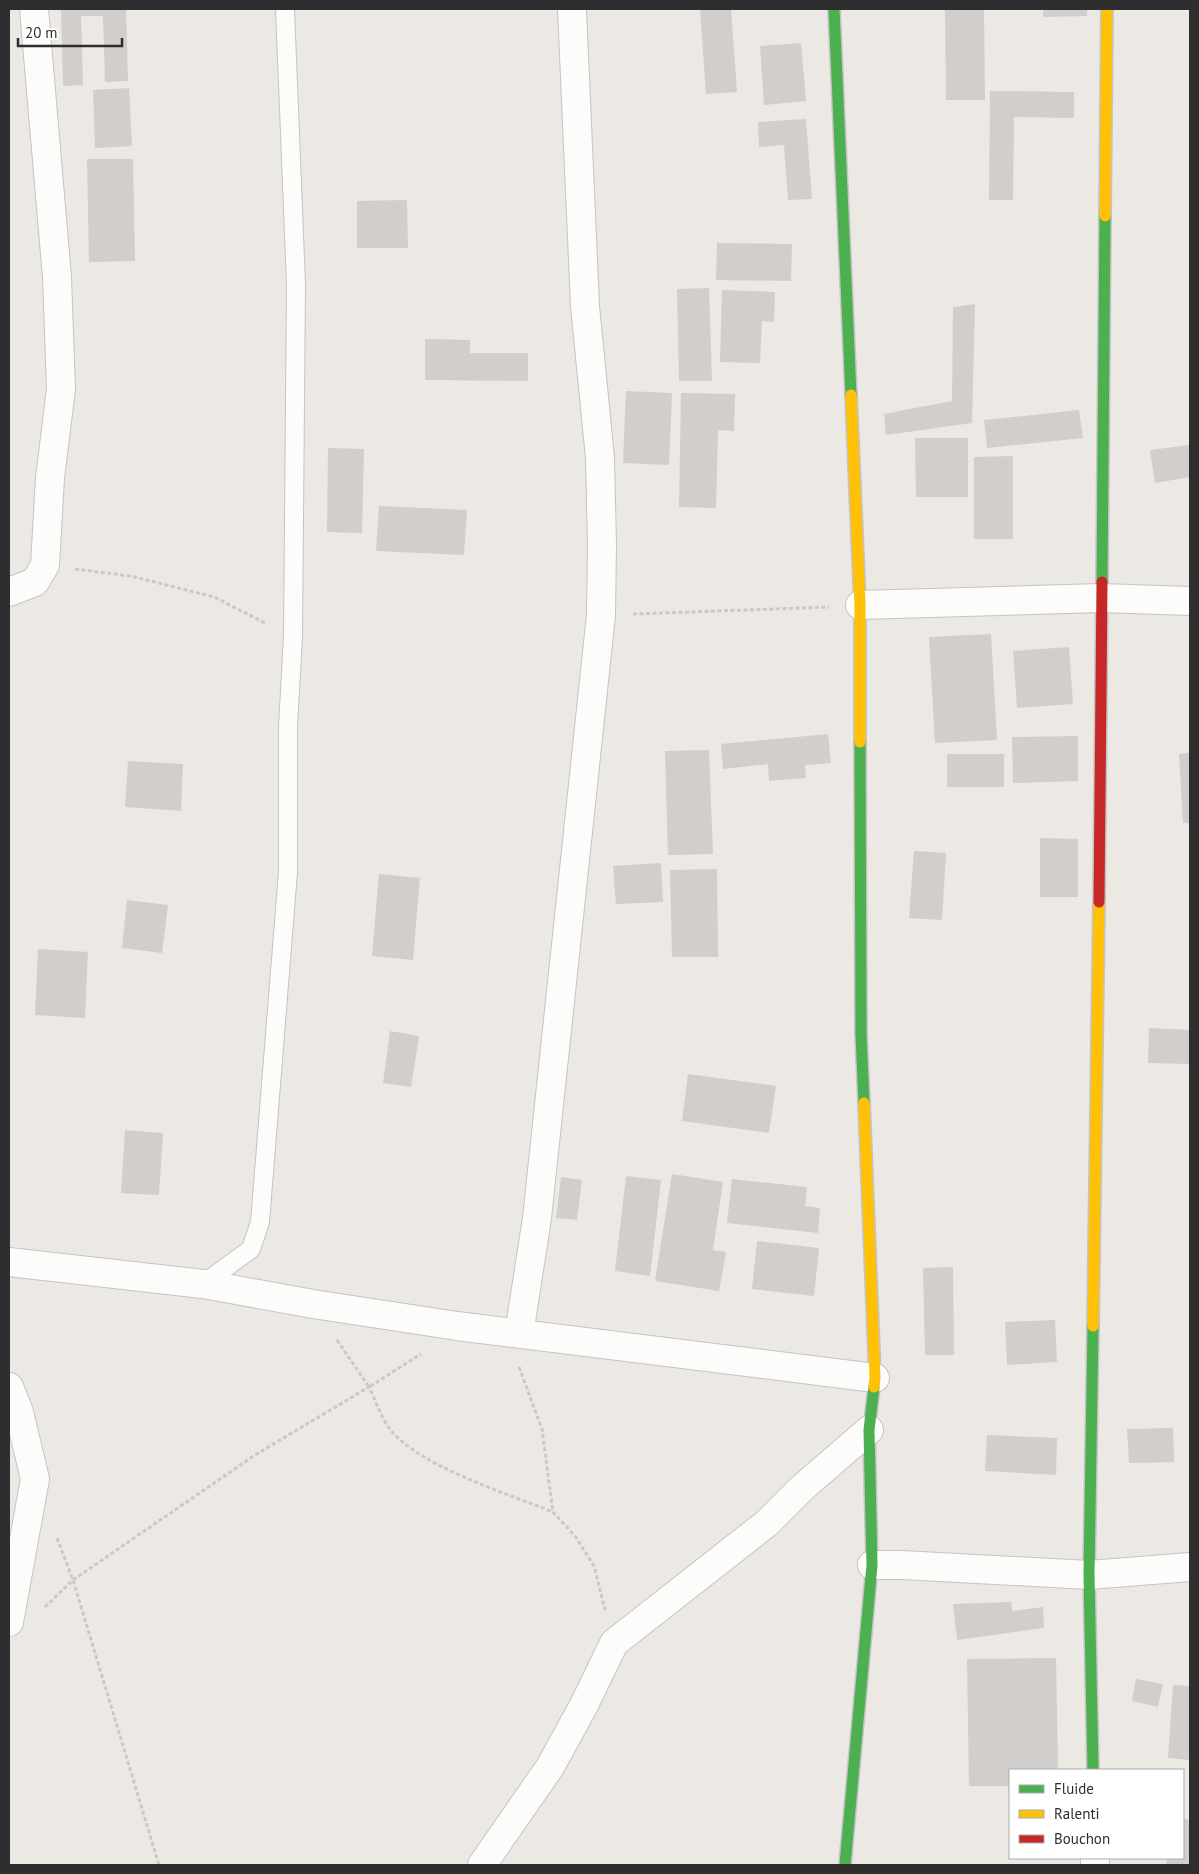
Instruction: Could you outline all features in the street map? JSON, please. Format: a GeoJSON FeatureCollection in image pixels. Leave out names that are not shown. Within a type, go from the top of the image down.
{"type":"FeatureCollection","features":[{"type":"Feature","properties":{"kind":"street"},"geometry":{"type":"LineString","coordinates":[[9,592],[35,582],[45,565],[50,478],[61,389],[57,277],[34,9]]}},
{"type":"Feature","properties":{"kind":"street"},"geometry":{"type":"LineString","coordinates":[[519,1334],[537,1218],[601,615],[600,458],[584,297],[572,9]]}},
{"type":"Feature","properties":{"kind":"street"},"geometry":{"type":"LineString","coordinates":[[834,9],[860,605],[861,1034],[875,1378],[869,1430],[872,1566],[844,1865]]}},
{"type":"Feature","properties":{"kind":"street"},"geometry":{"type":"LineString","coordinates":[[1093,1769],[1089,1575],[1097,1066],[1106,9]]}},
{"type":"Feature","properties":{"kind":"street"},"geometry":{"type":"LineString","coordinates":[[860,605],[1101,598],[1190,601]]}},
{"type":"Feature","properties":{"kind":"street"},"geometry":{"type":"LineString","coordinates":[[9,1262],[203,1284],[313,1304],[457,1326],[875,1378]]}},
{"type":"Feature","properties":{"kind":"street"},"geometry":{"type":"LineString","coordinates":[[9,1387],[19,1412],[35,1479],[9,1622]]}},
{"type":"Feature","properties":{"kind":"street"},"geometry":{"type":"LineString","coordinates":[[482,1865],[550,1767],[584,1705],[614,1643],[767,1523],[802,1488],[869,1430]]}},
{"type":"Feature","properties":{"kind":"street"},"geometry":{"type":"LineString","coordinates":[[872,1566],[902,1565],[1089,1575],[1190,1566]]}},
{"type":"Feature","properties":{"kind":"lane"},"geometry":{"type":"LineString","coordinates":[[203,1284],[251,1249],[260,1222],[288,872],[288,726],[293,637],[296,284],[285,9]]}},
{"type":"Feature","properties":{"kind":"path"},"geometry":{"type":"LineString","coordinates":[[45,565],[131,576],[214,597],[293,637]]}},
{"type":"Feature","properties":{"kind":"path"},"geometry":{"type":"LineString","coordinates":[[601,615],[860,605]]}},
{"type":"Feature","properties":{"kind":"path"},"geometry":{"type":"LineString","coordinates":[[313,1304],[368,1387],[388,1426],[412,1451],[465,1477],[553,1512],[574,1536],[594,1566],[614,1643]]}},
{"type":"Feature","properties":{"kind":"path"},"geometry":{"type":"LineString","coordinates":[[41,1612],[73,1580],[255,1456],[429,1348],[457,1326]]}},
{"type":"Feature","properties":{"kind":"path"},"geometry":{"type":"LineString","coordinates":[[519,1334],[518,1361],[530,1400],[542,1429],[553,1512]]}},
{"type":"Feature","properties":{"kind":"path"},"geometry":{"type":"LineString","coordinates":[[56,1534],[73,1580],[159,1865]]}},
{"type":"Feature","properties":{"kind":"building"},"geometry":{"type":"Polygon","coordinates":[[[61,9],[126,9],[128,81],[105,82],[103,16],[81,16],[83,85],[63,86],[61,9]]]}},
{"type":"Feature","properties":{"kind":"building"},"geometry":{"type":"Polygon","coordinates":[[[700,9],[731,9],[737,92],[706,94],[700,9]]]}},
{"type":"Feature","properties":{"kind":"building"},"geometry":{"type":"Polygon","coordinates":[[[945,9],[984,9],[985,100],[946,100],[945,9]]]}},
{"type":"Feature","properties":{"kind":"building"},"geometry":{"type":"Polygon","coordinates":[[[1043,9],[1087,9],[1087,16],[1043,17],[1043,9]]]}},
{"type":"Feature","properties":{"kind":"building"},"geometry":{"type":"Polygon","coordinates":[[[801,43],[806,101],[764,105],[760,46],[801,43]]]}},
{"type":"Feature","properties":{"kind":"building"},"geometry":{"type":"Polygon","coordinates":[[[129,88],[132,146],[95,148],[93,90],[129,88]]]}},
{"type":"Feature","properties":{"kind":"building"},"geometry":{"type":"Polygon","coordinates":[[[990,91],[1074,92],[1074,118],[1014,117],[1013,200],[989,200],[990,91]]]}},
{"type":"Feature","properties":{"kind":"building"},"geometry":{"type":"Polygon","coordinates":[[[806,119],[812,199],[788,200],[784,145],[759,147],[758,122],[806,119]]]}},
{"type":"Feature","properties":{"kind":"building"},"geometry":{"type":"Polygon","coordinates":[[[87,159],[133,159],[135,261],[89,262],[87,159]]]}},
{"type":"Feature","properties":{"kind":"building"},"geometry":{"type":"Polygon","coordinates":[[[407,200],[408,248],[357,248],[357,201],[407,200]]]}},
{"type":"Feature","properties":{"kind":"building"},"geometry":{"type":"Polygon","coordinates":[[[717,243],[792,244],[791,281],[716,280],[717,243]]]}},
{"type":"Feature","properties":{"kind":"building"},"geometry":{"type":"Polygon","coordinates":[[[709,288],[712,381],[679,381],[677,289],[709,288]]]}},
{"type":"Feature","properties":{"kind":"building"},"geometry":{"type":"Polygon","coordinates":[[[722,290],[775,292],[774,322],[762,321],[760,363],[720,362],[722,290]]]}},
{"type":"Feature","properties":{"kind":"building"},"geometry":{"type":"Polygon","coordinates":[[[975,304],[972,423],[886,435],[884,414],[952,401],[953,307],[975,304]]]}},
{"type":"Feature","properties":{"kind":"building"},"geometry":{"type":"Polygon","coordinates":[[[425,339],[470,340],[470,353],[528,353],[528,381],[425,380],[425,339]]]}},
{"type":"Feature","properties":{"kind":"building"},"geometry":{"type":"Polygon","coordinates":[[[626,391],[672,393],[669,465],[623,463],[626,391]]]}},
{"type":"Feature","properties":{"kind":"building"},"geometry":{"type":"Polygon","coordinates":[[[681,393],[735,394],[734,431],[718,430],[716,508],[679,507],[681,393]]]}},
{"type":"Feature","properties":{"kind":"building"},"geometry":{"type":"Polygon","coordinates":[[[1079,410],[1083,438],[987,448],[984,420],[1079,410]]]}},
{"type":"Feature","properties":{"kind":"building"},"geometry":{"type":"Polygon","coordinates":[[[915,438],[968,438],[968,497],[916,497],[915,438]]]}},
{"type":"Feature","properties":{"kind":"building"},"geometry":{"type":"Polygon","coordinates":[[[1189,445],[1190,477],[1155,483],[1150,450],[1189,445]]]}},
{"type":"Feature","properties":{"kind":"building"},"geometry":{"type":"Polygon","coordinates":[[[328,448],[364,449],[362,533],[327,532],[328,448]]]}},
{"type":"Feature","properties":{"kind":"building"},"geometry":{"type":"Polygon","coordinates":[[[1013,456],[1013,539],[974,539],[974,457],[1013,456]]]}},
{"type":"Feature","properties":{"kind":"building"},"geometry":{"type":"Polygon","coordinates":[[[379,506],[467,510],[464,555],[376,551],[379,506]]]}},
{"type":"Feature","properties":{"kind":"building"},"geometry":{"type":"Polygon","coordinates":[[[991,634],[997,740],[935,743],[929,637],[991,634]]]}},
{"type":"Feature","properties":{"kind":"building"},"geometry":{"type":"Polygon","coordinates":[[[1069,647],[1073,704],[1017,708],[1013,651],[1069,647]]]}},
{"type":"Feature","properties":{"kind":"building"},"geometry":{"type":"Polygon","coordinates":[[[828,734],[831,763],[805,765],[806,778],[769,781],[768,764],[723,769],[721,744],[828,734]]]}},
{"type":"Feature","properties":{"kind":"building"},"geometry":{"type":"Polygon","coordinates":[[[1078,736],[1078,781],[1013,783],[1012,737],[1078,736]]]}},
{"type":"Feature","properties":{"kind":"building"},"geometry":{"type":"Polygon","coordinates":[[[709,750],[713,854],[668,855],[665,751],[709,750]]]}},
{"type":"Feature","properties":{"kind":"building"},"geometry":{"type":"Polygon","coordinates":[[[1190,753],[1190,823],[1183,823],[1179,754],[1190,753]]]}},
{"type":"Feature","properties":{"kind":"building"},"geometry":{"type":"Polygon","coordinates":[[[947,754],[1004,754],[1004,787],[947,787],[947,754]]]}},
{"type":"Feature","properties":{"kind":"building"},"geometry":{"type":"Polygon","coordinates":[[[128,761],[183,764],[181,811],[125,807],[128,761]]]}},
{"type":"Feature","properties":{"kind":"building"},"geometry":{"type":"Polygon","coordinates":[[[1040,838],[1078,839],[1078,897],[1040,897],[1040,838]]]}},
{"type":"Feature","properties":{"kind":"building"},"geometry":{"type":"Polygon","coordinates":[[[914,851],[946,853],[942,920],[909,918],[914,851]]]}},
{"type":"Feature","properties":{"kind":"building"},"geometry":{"type":"Polygon","coordinates":[[[661,863],[663,902],[616,904],[613,866],[661,863]]]}},
{"type":"Feature","properties":{"kind":"building"},"geometry":{"type":"Polygon","coordinates":[[[717,869],[718,957],[672,957],[670,870],[717,869]]]}},
{"type":"Feature","properties":{"kind":"building"},"geometry":{"type":"Polygon","coordinates":[[[379,874],[420,878],[413,960],[372,956],[379,874]]]}},
{"type":"Feature","properties":{"kind":"building"},"geometry":{"type":"Polygon","coordinates":[[[127,900],[168,905],[162,953],[122,948],[127,900]]]}},
{"type":"Feature","properties":{"kind":"building"},"geometry":{"type":"Polygon","coordinates":[[[38,949],[88,952],[85,1018],[35,1015],[38,949]]]}},
{"type":"Feature","properties":{"kind":"building"},"geometry":{"type":"Polygon","coordinates":[[[1149,1028],[1190,1030],[1190,1064],[1148,1063],[1149,1028]]]}},
{"type":"Feature","properties":{"kind":"building"},"geometry":{"type":"Polygon","coordinates":[[[390,1031],[419,1036],[411,1087],[383,1083],[390,1031]]]}},
{"type":"Feature","properties":{"kind":"building"},"geometry":{"type":"Polygon","coordinates":[[[688,1074],[776,1086],[769,1133],[682,1121],[688,1074]]]}},
{"type":"Feature","properties":{"kind":"building"},"geometry":{"type":"Polygon","coordinates":[[[125,1130],[163,1133],[159,1195],[121,1193],[125,1130]]]}},
{"type":"Feature","properties":{"kind":"building"},"geometry":{"type":"Polygon","coordinates":[[[672,1174],[723,1182],[713,1250],[726,1252],[719,1291],[655,1281],[672,1174]]]}},
{"type":"Feature","properties":{"kind":"building"},"geometry":{"type":"Polygon","coordinates":[[[626,1176],[661,1180],[650,1276],[615,1271],[626,1176]]]}},
{"type":"Feature","properties":{"kind":"building"},"geometry":{"type":"Polygon","coordinates":[[[561,1177],[582,1180],[577,1220],[556,1218],[561,1177]]]}},
{"type":"Feature","properties":{"kind":"building"},"geometry":{"type":"Polygon","coordinates":[[[732,1179],[807,1187],[805,1206],[820,1208],[818,1233],[727,1223],[732,1179]]]}},
{"type":"Feature","properties":{"kind":"building"},"geometry":{"type":"Polygon","coordinates":[[[757,1241],[819,1248],[814,1296],[752,1289],[757,1241]]]}},
{"type":"Feature","properties":{"kind":"building"},"geometry":{"type":"Polygon","coordinates":[[[953,1267],[954,1355],[925,1355],[923,1268],[953,1267]]]}},
{"type":"Feature","properties":{"kind":"building"},"geometry":{"type":"Polygon","coordinates":[[[1055,1320],[1057,1362],[1007,1365],[1005,1322],[1055,1320]]]}},
{"type":"Feature","properties":{"kind":"building"},"geometry":{"type":"Polygon","coordinates":[[[1173,1428],[1174,1462],[1129,1463],[1127,1429],[1173,1428]]]}},
{"type":"Feature","properties":{"kind":"building"},"geometry":{"type":"Polygon","coordinates":[[[987,1435],[1057,1438],[1056,1475],[985,1471],[987,1435]]]}},
{"type":"Feature","properties":{"kind":"building"},"geometry":{"type":"Polygon","coordinates":[[[1011,1602],[1012,1611],[1043,1607],[1044,1628],[957,1640],[953,1604],[1011,1602]]]}},
{"type":"Feature","properties":{"kind":"building"},"geometry":{"type":"Polygon","coordinates":[[[1056,1658],[1058,1769],[1009,1769],[1009,1786],[969,1786],[967,1659],[1056,1658]]]}},
{"type":"Feature","properties":{"kind":"building"},"geometry":{"type":"Polygon","coordinates":[[[1136,1679],[1163,1684],[1158,1707],[1132,1701],[1136,1679]]]}},
{"type":"Feature","properties":{"kind":"building"},"geometry":{"type":"Polygon","coordinates":[[[1173,1685],[1190,1686],[1190,1760],[1168,1758],[1173,1685]]]}},
{"type":"Feature","properties":{"kind":"building"},"geometry":{"type":"Polygon","coordinates":[[[1184,1819],[1190,1820],[1190,1865],[1166,1865],[1167,1859],[1184,1859],[1184,1819]]]}},
{"type":"Feature","properties":{"kind":"traffic: fast"},"geometry":{"type":"LineString","coordinates":[[834,9],[851,395]]}},
{"type":"Feature","properties":{"kind":"traffic: fast"},"geometry":{"type":"LineString","coordinates":[[1102,582],[1105,216]]}},
{"type":"Feature","properties":{"kind":"traffic: fast"},"geometry":{"type":"LineString","coordinates":[[860,742],[861,1034],[864,1103]]}},
{"type":"Feature","properties":{"kind":"traffic: fast"},"geometry":{"type":"LineString","coordinates":[[1093,1326],[1089,1575],[1093,1769]]}},
{"type":"Feature","properties":{"kind":"traffic: fast"},"geometry":{"type":"LineString","coordinates":[[845,1865],[872,1565],[869,1430],[874,1387]]}},
{"type":"Feature","properties":{"kind":"traffic: slow"},"geometry":{"type":"LineString","coordinates":[[1105,216],[1107,9]]}},
{"type":"Feature","properties":{"kind":"traffic: slow"},"geometry":{"type":"LineString","coordinates":[[851,395],[860,605],[860,742]]}},
{"type":"Feature","properties":{"kind":"traffic: slow"},"geometry":{"type":"LineString","coordinates":[[1093,1326],[1099,902]]}},
{"type":"Feature","properties":{"kind":"traffic: slow"},"geometry":{"type":"LineString","coordinates":[[864,1103],[874,1387]]}},
{"type":"Feature","properties":{"kind":"traffic: jam"},"geometry":{"type":"LineString","coordinates":[[1099,902],[1102,582]]}}]}
